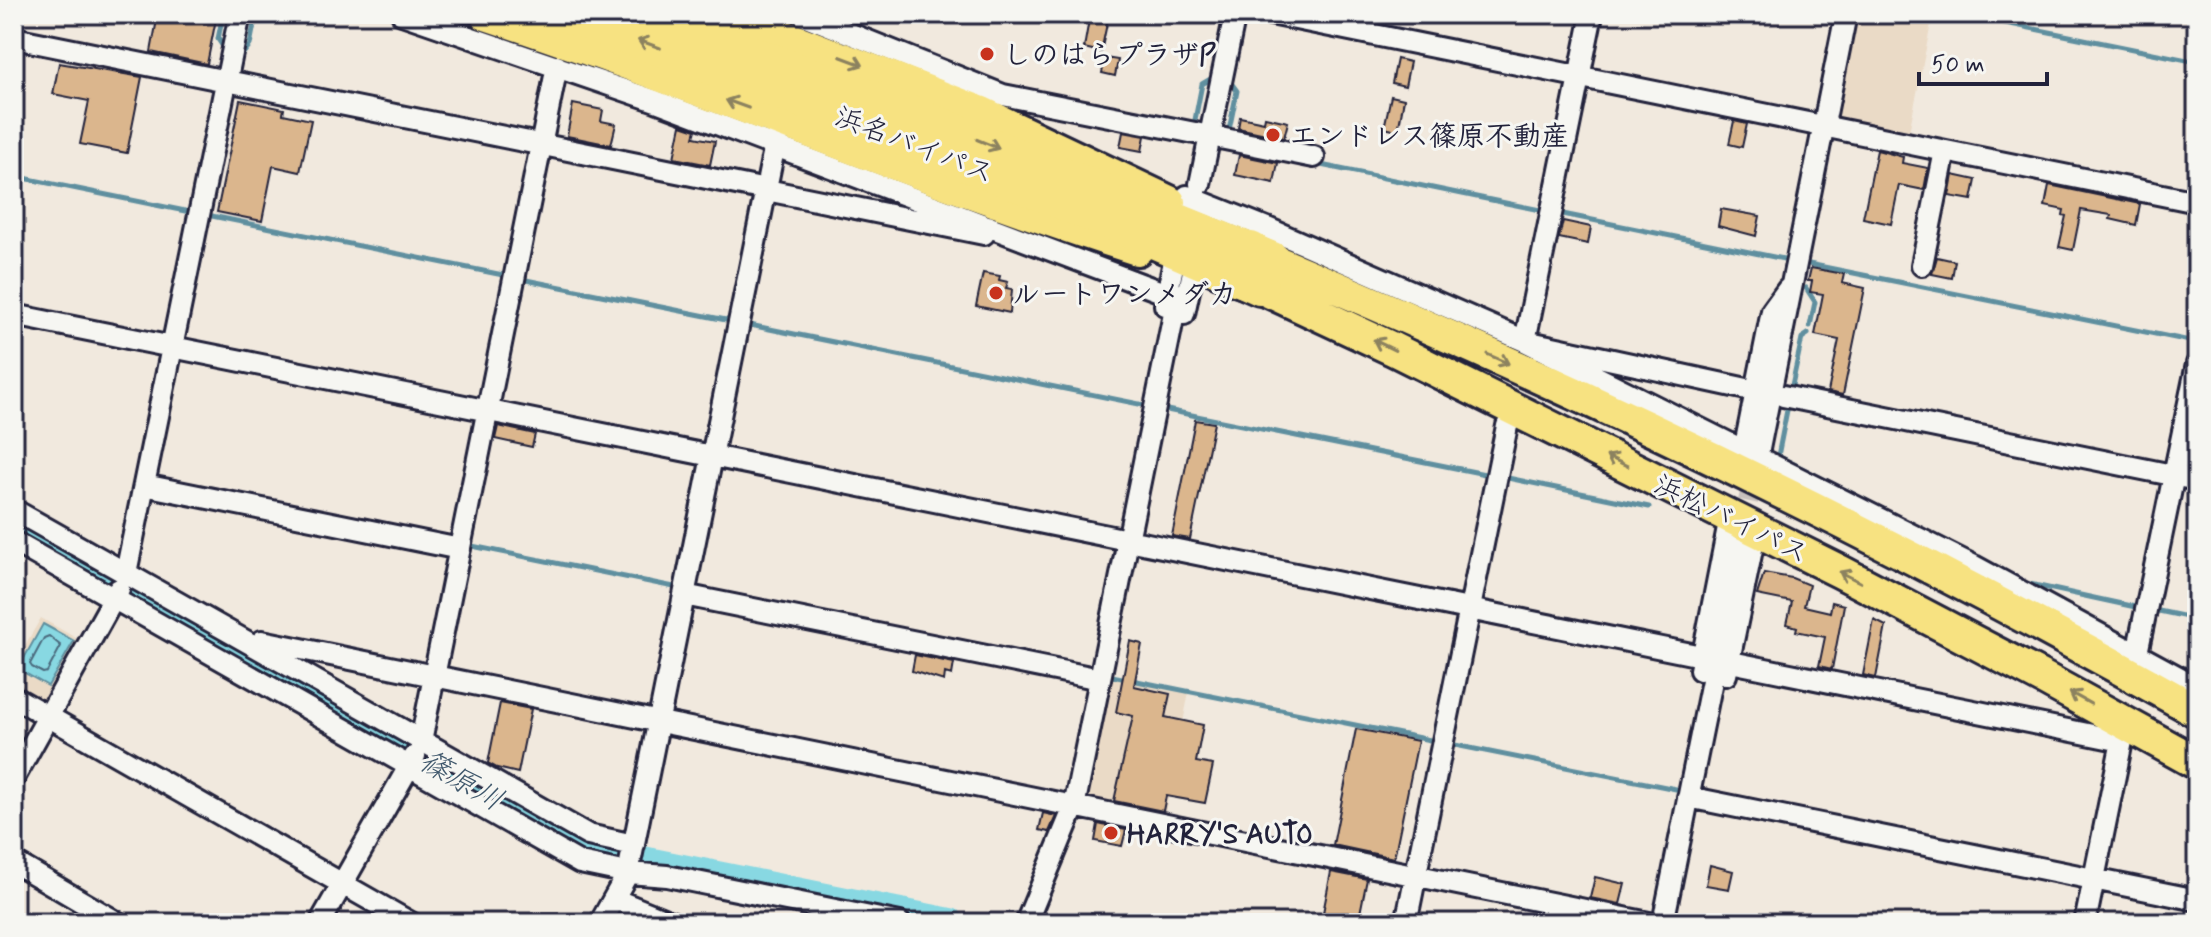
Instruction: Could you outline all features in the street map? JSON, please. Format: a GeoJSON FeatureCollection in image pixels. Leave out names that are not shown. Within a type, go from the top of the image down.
{"type":"FeatureCollection","features":[{"type":"Feature","properties":{"kind":"highway"},"geometry":{"type":"LineString","coordinates":[[486,14],[780,133],[1015,208],[1178,279],[1266,274]]}},
{"type":"Feature","properties":{"kind":"highway","name":"浜名バイパス"},"geometry":{"type":"LineString","coordinates":[[565,14],[906,140],[1123,226],[1266,274]]}},
{"type":"Feature","properties":{"kind":"highway","name":"浜名バイパス"},"geometry":{"type":"LineString","coordinates":[[645,14],[916,115],[1266,274]]}},
{"type":"Feature","properties":{"kind":"highway"},"geometry":{"type":"LineString","coordinates":[[727,14],[800,20],[982,113],[1093,164],[1196,203],[1266,274]]}},
{"type":"Feature","properties":{"kind":"highway","name":"浜松バイパス"},"geometry":{"type":"LineString","coordinates":[[1266,274],[1742,531],[1956,632],[2127,734],[2197,763]]}},
{"type":"Feature","properties":{"kind":"highway","name":"浜松バイパス"},"geometry":{"type":"LineString","coordinates":[[1266,274],[1756,464],[1964,585],[2134,664],[2197,711]]}},
{"type":"Feature","properties":{"kind":"highway"},"geometry":{"type":"LineString","coordinates":[[1964,585],[2072,658],[2197,733]]}},
{"type":"Feature","properties":{"kind":"street"},"geometry":{"type":"LineString","coordinates":[[229,14],[232,50]]}},
{"type":"Feature","properties":{"kind":"street"},"geometry":{"type":"LineString","coordinates":[[14,778],[122,584],[240,14]]}},
{"type":"Feature","properties":{"kind":"street"},"geometry":{"type":"LineString","coordinates":[[232,50],[250,14]]}},
{"type":"Feature","properties":{"kind":"street"},"geometry":{"type":"LineString","coordinates":[[402,14],[557,66],[780,133],[988,226],[1178,279]]}},
{"type":"Feature","properties":{"kind":"street"},"geometry":{"type":"LineString","coordinates":[[1196,203],[1235,14]]}},
{"type":"Feature","properties":{"kind":"street"},"geometry":{"type":"LineString","coordinates":[[1271,14],[2197,202]]}},
{"type":"Feature","properties":{"kind":"street"},"geometry":{"type":"LineString","coordinates":[[1525,341],[1592,14]]}},
{"type":"Feature","properties":{"kind":"street"},"geometry":{"type":"LineString","coordinates":[[1756,464],[1846,14]]}},
{"type":"Feature","properties":{"kind":"street"},"geometry":{"type":"LineString","coordinates":[[800,20],[1003,95],[1314,157]]}},
{"type":"Feature","properties":{"kind":"street"},"geometry":{"type":"LineString","coordinates":[[14,38],[984,234],[988,226]]}},
{"type":"Feature","properties":{"kind":"street"},"geometry":{"type":"LineString","coordinates":[[320,923],[417,751],[557,66]]}},
{"type":"Feature","properties":{"kind":"street"},"geometry":{"type":"LineString","coordinates":[[1196,203],[1210,136],[1205,108],[1221,80]]}},
{"type":"Feature","properties":{"kind":"street"},"geometry":{"type":"LineString","coordinates":[[600,923],[631,858],[780,133]]}},
{"type":"Feature","properties":{"kind":"street"},"geometry":{"type":"LineString","coordinates":[[1922,265],[1945,151]]}},
{"type":"Feature","properties":{"kind":"street"},"geometry":{"type":"LineString","coordinates":[[1196,203],[1282,234],[1525,341],[1756,464],[1974,566],[2134,664],[2197,687]]}},
{"type":"Feature","properties":{"kind":"street"},"geometry":{"type":"LineString","coordinates":[[1026,923],[1074,807],[1158,391],[1174,363],[1178,279]]}},
{"type":"Feature","properties":{"kind":"street"},"geometry":{"type":"LineString","coordinates":[[1158,391],[1154,359],[1178,279]]}},
{"type":"Feature","properties":{"kind":"street"},"geometry":{"type":"LineString","coordinates":[[1756,464],[1756,391],[1772,311],[1792,284]]}},
{"type":"Feature","properties":{"kind":"street"},"geometry":{"type":"LineString","coordinates":[[1756,464],[1783,396],[1800,316],[1792,284]]}},
{"type":"Feature","properties":{"kind":"street"},"geometry":{"type":"LineString","coordinates":[[14,315],[1716,659],[2127,734],[2085,923]]}},
{"type":"Feature","properties":{"kind":"street"},"geometry":{"type":"LineString","coordinates":[[1525,341],[1756,391]]}},
{"type":"Feature","properties":{"kind":"street"},"geometry":{"type":"LineString","coordinates":[[2134,664],[2197,364]]}},
{"type":"Feature","properties":{"kind":"street"},"geometry":{"type":"LineString","coordinates":[[1783,396],[2197,480]]}},
{"type":"Feature","properties":{"kind":"street"},"geometry":{"type":"LineString","coordinates":[[1406,923],[1507,426],[1515,410]]}},
{"type":"Feature","properties":{"kind":"street"},"geometry":{"type":"LineString","coordinates":[[144,485],[460,549]]}},
{"type":"Feature","properties":{"kind":"street"},"geometry":{"type":"LineString","coordinates":[[14,510],[122,584],[417,751],[667,876],[900,923]]}},
{"type":"Feature","properties":{"kind":"street"},"geometry":{"type":"LineString","coordinates":[[1708,701],[1700,668],[1716,659],[1742,531]]}},
{"type":"Feature","properties":{"kind":"street"},"geometry":{"type":"LineString","coordinates":[[1663,923],[1708,701],[1727,673],[1716,659],[1742,531]]}},
{"type":"Feature","properties":{"kind":"street"},"geometry":{"type":"LineString","coordinates":[[14,542],[122,584],[258,648],[417,751],[580,863],[631,858]]}},
{"type":"Feature","properties":{"kind":"street"},"geometry":{"type":"LineString","coordinates":[[684,595],[1100,679]]}},
{"type":"Feature","properties":{"kind":"street"},"geometry":{"type":"LineString","coordinates":[[258,648],[262,641],[1649,923]]}},
{"type":"Feature","properties":{"kind":"street"},"geometry":{"type":"LineString","coordinates":[[14,697],[411,923]]}},
{"type":"Feature","properties":{"kind":"street"},"geometry":{"type":"LineString","coordinates":[[1688,797],[2197,900]]}},
{"type":"Feature","properties":{"kind":"street"},"geometry":{"type":"LineString","coordinates":[[14,862],[118,923]]}},
{"type":"Feature","properties":{"kind":"street"},"geometry":{"type":"LineString","coordinates":[[614,899],[673,923]]}},
{"type":"Feature","properties":{"kind":"shaded area"},"geometry":{"type":"Polygon","coordinates":[[[1858,14],[1933,14],[1908,137],[1836,122],[1858,14]]]}},
{"type":"Feature","properties":{"kind":"shaded area"},"geometry":{"type":"Polygon","coordinates":[[[41,618],[83,642],[48,705],[14,690],[14,664],[41,618]]]}},
{"type":"Feature","properties":{"kind":"shaded area"},"geometry":{"type":"Polygon","coordinates":[[[1107,676],[1189,692],[1164,818],[1082,798],[1107,676]]]}},
{"type":"Feature","properties":{"kind":"water"},"geometry":{"type":"Polygon","coordinates":[[[43,624],[74,641],[48,686],[18,669],[43,624]]]}},
{"type":"Feature","properties":{"kind":"building"},"geometry":{"type":"Polygon","coordinates":[[[158,14],[217,14],[207,64],[151,52],[158,14]]]}},
{"type":"Feature","properties":{"kind":"building"},"geometry":{"type":"Polygon","coordinates":[[[1090,14],[1109,14],[1101,52],[1084,48],[1090,14]]]}},
{"type":"Feature","properties":{"kind":"building"},"geometry":{"type":"Polygon","coordinates":[[[1105,58],[1118,60],[1115,76],[1102,73],[1105,58]]]}},
{"type":"Feature","properties":{"kind":"building"},"geometry":{"type":"Polygon","coordinates":[[[1397,59],[1410,62],[1405,86],[1392,83],[1397,59]]]}},
{"type":"Feature","properties":{"kind":"building"},"geometry":{"type":"Polygon","coordinates":[[[59,63],[142,77],[127,153],[80,144],[89,101],[53,94],[59,63]]]}},
{"type":"Feature","properties":{"kind":"building"},"geometry":{"type":"Polygon","coordinates":[[[1391,96],[1404,99],[1398,131],[1384,128],[1391,96]]]}},
{"type":"Feature","properties":{"kind":"building"},"geometry":{"type":"Polygon","coordinates":[[[240,100],[284,109],[283,114],[311,120],[300,172],[273,166],[262,221],[217,212],[240,100]]]}},
{"type":"Feature","properties":{"kind":"building"},"geometry":{"type":"Polygon","coordinates":[[[573,104],[603,110],[601,121],[616,124],[611,145],[567,136],[573,104]]]}},
{"type":"Feature","properties":{"kind":"building"},"geometry":{"type":"Polygon","coordinates":[[[1240,117],[1264,122],[1265,117],[1288,122],[1284,138],[1238,128],[1240,117]]]}},
{"type":"Feature","properties":{"kind":"building"},"geometry":{"type":"Polygon","coordinates":[[[1734,121],[1747,124],[1742,147],[1729,144],[1734,121]]]}},
{"type":"Feature","properties":{"kind":"building"},"geometry":{"type":"Polygon","coordinates":[[[681,125],[696,130],[694,137],[715,141],[710,165],[674,158],[681,125]]]}},
{"type":"Feature","properties":{"kind":"building"},"geometry":{"type":"Polygon","coordinates":[[[1123,132],[1145,136],[1142,151],[1120,147],[1123,132]]]}},
{"type":"Feature","properties":{"kind":"building"},"geometry":{"type":"Polygon","coordinates":[[[1877,150],[1903,157],[1902,163],[1928,168],[1924,190],[1899,185],[1891,224],[1863,218],[1877,150]]]}},
{"type":"Feature","properties":{"kind":"building"},"geometry":{"type":"Polygon","coordinates":[[[1239,155],[1278,163],[1274,183],[1235,175],[1239,155]]]}},
{"type":"Feature","properties":{"kind":"building"},"geometry":{"type":"Polygon","coordinates":[[[1953,175],[1976,180],[1972,200],[1949,196],[1953,175]]]}},
{"type":"Feature","properties":{"kind":"building"},"geometry":{"type":"Polygon","coordinates":[[[2049,185],[2140,204],[2136,225],[2110,219],[2111,215],[2081,210],[2073,250],[2059,247],[2066,216],[2063,215],[2064,210],[2045,206],[2049,185]]]}},
{"type":"Feature","properties":{"kind":"building"},"geometry":{"type":"Polygon","coordinates":[[[1721,209],[1760,216],[1756,236],[1718,226],[1721,209]]]}},
{"type":"Feature","properties":{"kind":"building"},"geometry":{"type":"Polygon","coordinates":[[[1563,221],[1591,227],[1588,244],[1559,238],[1563,221]]]}},
{"type":"Feature","properties":{"kind":"building"},"geometry":{"type":"Polygon","coordinates":[[[1937,257],[1955,261],[1952,278],[1932,274],[1937,257]]]}},
{"type":"Feature","properties":{"kind":"building"},"geometry":{"type":"Polygon","coordinates":[[[1811,268],[1844,274],[1842,283],[1865,288],[1843,395],[1828,392],[1839,340],[1815,335],[1823,294],[1810,292],[1812,281],[1808,281],[1811,268]]]}},
{"type":"Feature","properties":{"kind":"building"},"geometry":{"type":"Polygon","coordinates":[[[983,273],[1000,276],[999,280],[1008,282],[1006,288],[1012,289],[1010,313],[976,306],[983,273]]]}},
{"type":"Feature","properties":{"kind":"building"},"geometry":{"type":"Polygon","coordinates":[[[1195,420],[1214,423],[1190,539],[1172,536],[1195,420]]]}},
{"type":"Feature","properties":{"kind":"building"},"geometry":{"type":"Polygon","coordinates":[[[498,426],[535,434],[532,447],[495,439],[498,426]]]}},
{"type":"Feature","properties":{"kind":"building"},"geometry":{"type":"Polygon","coordinates":[[[1764,573],[1809,585],[1804,606],[1830,612],[1832,602],[1844,605],[1832,669],[1819,666],[1825,637],[1796,631],[1797,627],[1787,624],[1792,602],[1757,595],[1764,573]]]}},
{"type":"Feature","properties":{"kind":"building"},"geometry":{"type":"Polygon","coordinates":[[[1874,620],[1886,626],[1876,678],[1863,675],[1874,620]]]}},
{"type":"Feature","properties":{"kind":"building"},"geometry":{"type":"Polygon","coordinates":[[[1130,641],[1142,644],[1134,686],[1170,694],[1165,717],[1203,725],[1196,762],[1213,765],[1205,803],[1166,796],[1163,811],[1114,801],[1133,716],[1116,712],[1130,641]]]}},
{"type":"Feature","properties":{"kind":"building"},"geometry":{"type":"Polygon","coordinates":[[[915,655],[954,663],[952,675],[945,673],[944,681],[912,671],[915,655]]]}},
{"type":"Feature","properties":{"kind":"building"},"geometry":{"type":"Polygon","coordinates":[[[500,703],[531,709],[518,773],[488,763],[500,703]]]}},
{"type":"Feature","properties":{"kind":"building"},"geometry":{"type":"Polygon","coordinates":[[[1356,729],[1418,741],[1394,858],[1333,845],[1356,729]]]}},
{"type":"Feature","properties":{"kind":"building"},"geometry":{"type":"Polygon","coordinates":[[[1043,813],[1056,816],[1049,832],[1039,830],[1043,813]]]}},
{"type":"Feature","properties":{"kind":"building","name":"HARRY'S AUTO"},"geometry":{"type":"Polygon","coordinates":[[[1098,824],[1126,830],[1122,846],[1095,841],[1098,824]]]}},
{"type":"Feature","properties":{"kind":"building"},"geometry":{"type":"Polygon","coordinates":[[[1710,865],[1733,871],[1729,889],[1706,885],[1710,865]]]}},
{"type":"Feature","properties":{"kind":"building"},"geometry":{"type":"Polygon","coordinates":[[[1331,872],[1367,879],[1358,923],[1321,923],[1331,872]]]}},
{"type":"Feature","properties":{"kind":"building"},"geometry":{"type":"Polygon","coordinates":[[[1595,877],[1625,884],[1620,904],[1590,898],[1595,877]]]}},
{"type":"Feature","properties":{"kind":"waterway"},"geometry":{"type":"LineString","coordinates":[[223,14],[218,39],[226,51]]}},
{"type":"Feature","properties":{"kind":"waterway"},"geometry":{"type":"LineString","coordinates":[[241,56],[250,45],[256,14]]}},
{"type":"Feature","properties":{"kind":"waterway"},"geometry":{"type":"LineString","coordinates":[[1371,23],[1373,14]]}},
{"type":"Feature","properties":{"kind":"waterway"},"geometry":{"type":"LineString","coordinates":[[1961,14],[2197,62]]}},
{"type":"Feature","properties":{"kind":"waterway"},"geometry":{"type":"LineString","coordinates":[[1194,125],[1202,84],[1214,77]]}},
{"type":"Feature","properties":{"kind":"waterway"},"geometry":{"type":"LineString","coordinates":[[1228,135],[1237,91],[1229,80]]}},
{"type":"Feature","properties":{"kind":"waterway"},"geometry":{"type":"LineString","coordinates":[[1316,164],[1545,211]]}},
{"type":"Feature","properties":{"kind":"waterway"},"geometry":{"type":"LineString","coordinates":[[14,176],[190,212]]}},
{"type":"Feature","properties":{"kind":"waterway"},"geometry":{"type":"LineString","coordinates":[[1558,213],[1789,260]]}},
{"type":"Feature","properties":{"kind":"waterway"},"geometry":{"type":"LineString","coordinates":[[207,215],[508,276]]}},
{"type":"Feature","properties":{"kind":"waterway"},"geometry":{"type":"LineString","coordinates":[[1809,264],[2195,342]]}},
{"type":"Feature","properties":{"kind":"waterway"},"geometry":{"type":"LineString","coordinates":[[521,279],[731,321]]}},
{"type":"Feature","properties":{"kind":"waterway"},"geometry":{"type":"LineString","coordinates":[[1806,288],[1815,302],[1810,326]]}},
{"type":"Feature","properties":{"kind":"waterway"},"geometry":{"type":"LineString","coordinates":[[745,324],[1149,406]]}},
{"type":"Feature","properties":{"kind":"waterway"},"geometry":{"type":"LineString","coordinates":[[1791,390],[1802,338],[1808,334]]}},
{"type":"Feature","properties":{"kind":"waterway"},"geometry":{"type":"LineString","coordinates":[[1788,405],[1778,456],[1912,524]]}},
{"type":"Feature","properties":{"kind":"waterway"},"geometry":{"type":"LineString","coordinates":[[1162,409],[1490,475]]}},
{"type":"Feature","properties":{"kind":"waterway"},"geometry":{"type":"LineString","coordinates":[[1503,477],[1649,507]]}},
{"type":"Feature","properties":{"kind":"waterway","name":"篠原川"},"geometry":{"type":"LineString","coordinates":[[14,526],[583,849],[950,923]]}},
{"type":"Feature","properties":{"kind":"waterway"},"geometry":{"type":"LineString","coordinates":[[467,545],[679,588]]}},
{"type":"Feature","properties":{"kind":"waterway"},"geometry":{"type":"LineString","coordinates":[[2025,583],[2140,608]]}},
{"type":"Feature","properties":{"kind":"waterway"},"geometry":{"type":"LineString","coordinates":[[2154,610],[2197,619]]}},
{"type":"Feature","properties":{"kind":"waterway"},"geometry":{"type":"LineString","coordinates":[[1107,675],[1435,741]]}},
{"type":"Feature","properties":{"kind":"waterway"},"geometry":{"type":"LineString","coordinates":[[1450,744],[1681,790]]}},
{"type":"Feature","properties":{"kind":"waterway"},"geometry":{"type":"LineString","coordinates":[[627,896],[633,885]]}},
{"type":"Feature","properties":{"kind":"waterway"},"geometry":{"type":"LineString","coordinates":[[55,898],[81,913]]}},
{"type":"Feature","properties":{"kind":"waterway"},"geometry":{"type":"LineString","coordinates":[[619,910],[646,923]]}},
{"type":"Feature","properties":{"kind":"tunnel"},"geometry":{"type":"LineString","coordinates":[[1178,294],[1187,247]]}},
{"type":"Feature","properties":{"kind":"tunnel"},"geometry":{"type":"LineString","coordinates":[[1742,531],[1755,468]]}},
{"type":"Feature","properties":{"kind":"place","name":"しのはらプラザP"},"geometry":{"type":"Point","coordinates":[987,54]}},
{"type":"Feature","properties":{"kind":"place","name":"エンドレス篠原不動産"},"geometry":{"type":"Point","coordinates":[1273,135]}},
{"type":"Feature","properties":{"kind":"place","name":"ルートワンメダカ"},"geometry":{"type":"Point","coordinates":[996,293]}},
{"type":"Feature","properties":{"kind":"place","name":"HARRY'S AUTO"},"geometry":{"type":"Point","coordinates":[1111,833]}}]}
